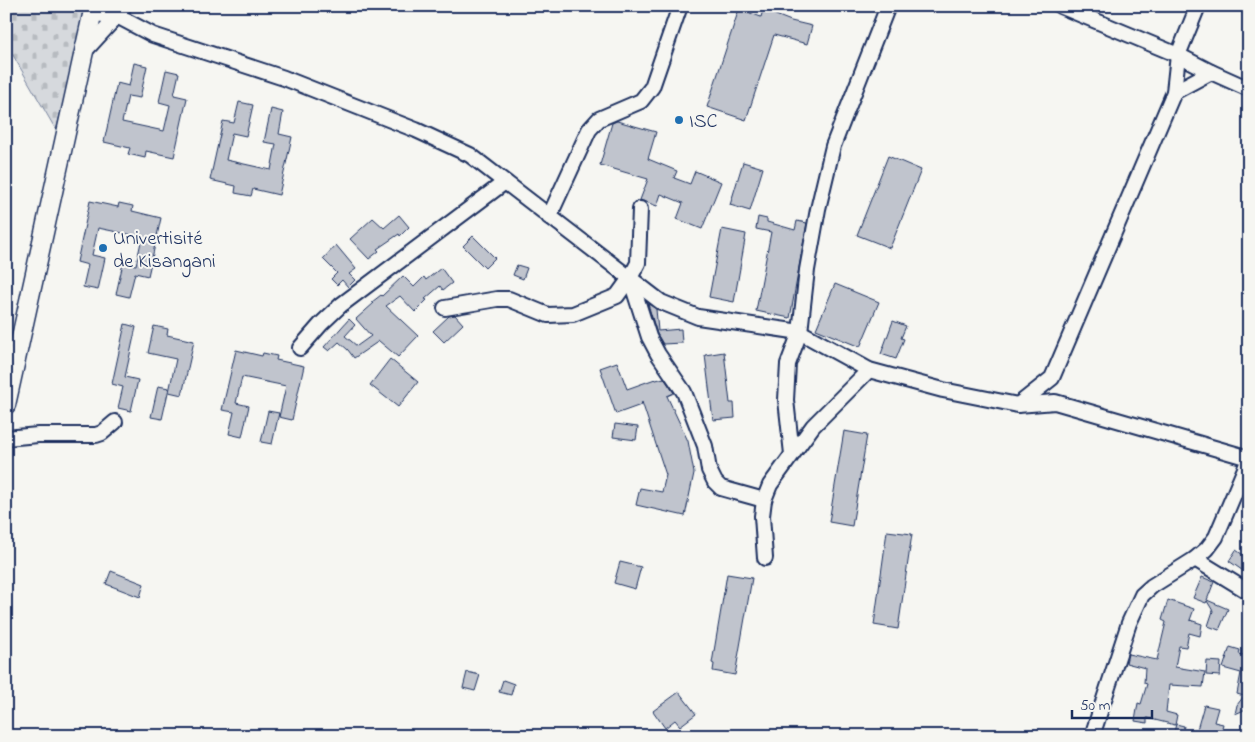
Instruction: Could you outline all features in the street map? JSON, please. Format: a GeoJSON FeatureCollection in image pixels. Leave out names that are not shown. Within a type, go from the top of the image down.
{"type":"FeatureCollection","features":[{"type":"Feature","properties":{"kind":"main road"},"geometry":{"type":"LineString","coordinates":[[6,405],[93,10]]}},
{"type":"Feature","properties":{"kind":"street"},"geometry":{"type":"LineString","coordinates":[[549,217],[589,130],[599,119],[641,101],[652,87],[680,6]]}},
{"type":"Feature","properties":{"kind":"street"},"geometry":{"type":"LineString","coordinates":[[792,454],[786,400],[788,364],[800,332],[807,270],[818,209],[833,146],[888,6]]}},
{"type":"Feature","properties":{"kind":"street"},"geometry":{"type":"LineString","coordinates":[[1060,6],[1178,55],[1249,89]]}},
{"type":"Feature","properties":{"kind":"street"},"geometry":{"type":"LineString","coordinates":[[1018,405],[1052,378],[1174,92],[1178,55],[1198,6]]}},
{"type":"Feature","properties":{"kind":"street"},"geometry":{"type":"LineString","coordinates":[[93,10],[121,11],[153,35],[284,78],[416,130],[470,155],[662,302],[698,317],[800,332],[869,370],[943,390],[1018,405],[1055,402],[1249,458],[1216,537],[1207,549],[1195,559],[1152,586],[1142,595],[1129,623],[1092,736]]}},
{"type":"Feature","properties":{"kind":"street"},"geometry":{"type":"LineString","coordinates":[[83,53],[121,11]]}},
{"type":"Feature","properties":{"kind":"street"},"geometry":{"type":"LineString","coordinates":[[1174,92],[1211,72]]}},
{"type":"Feature","properties":{"kind":"street"},"geometry":{"type":"LineString","coordinates":[[300,348],[340,305],[505,182]]}},
{"type":"Feature","properties":{"kind":"street"},"geometry":{"type":"LineString","coordinates":[[445,308],[497,299],[509,299],[548,316],[573,314],[617,296],[638,264],[640,209]]}},
{"type":"Feature","properties":{"kind":"street"},"geometry":{"type":"LineString","coordinates":[[630,278],[650,337],[658,354],[684,392],[706,446],[709,470],[715,482],[721,488],[764,500]]}},
{"type":"Feature","properties":{"kind":"street"},"geometry":{"type":"LineString","coordinates":[[764,558],[762,516],[764,500],[770,485],[813,426],[869,370]]}},
{"type":"Feature","properties":{"kind":"street"},"geometry":{"type":"LineString","coordinates":[[1052,378],[1055,402]]}},
{"type":"Feature","properties":{"kind":"street"},"geometry":{"type":"LineString","coordinates":[[6,438],[38,435],[96,435],[102,433],[114,422]]}},
{"type":"Feature","properties":{"kind":"street"},"geometry":{"type":"LineString","coordinates":[[1195,559],[1249,592]]}},
{"type":"Feature","properties":{"kind":"green space"},"geometry":{"type":"Polygon","coordinates":[[[7,6],[89,6],[56,130],[6,43],[7,6]]]}},
{"type":"Feature","properties":{"kind":"building"},"geometry":{"type":"Polygon","coordinates":[[[739,9],[761,17],[763,10],[791,21],[812,26],[807,44],[774,35],[746,120],[707,107],[739,9]]]}},
{"type":"Feature","properties":{"kind":"building"},"geometry":{"type":"Polygon","coordinates":[[[134,63],[147,66],[140,98],[128,96],[122,122],[164,131],[170,105],[159,102],[166,70],[179,73],[174,95],[187,98],[174,157],[146,151],[145,158],[128,154],[130,148],[104,142],[117,83],[129,86],[134,63]]]}},
{"type":"Feature","properties":{"kind":"building"},"geometry":{"type":"Polygon","coordinates":[[[239,102],[253,105],[246,136],[232,133],[226,160],[271,170],[276,144],[264,142],[271,109],[283,112],[279,134],[292,137],[279,195],[253,189],[251,196],[235,193],[236,186],[210,180],[223,121],[234,123],[239,102]]]}},
{"type":"Feature","properties":{"kind":"building"},"geometry":{"type":"Polygon","coordinates":[[[617,121],[656,132],[648,159],[677,171],[674,178],[690,184],[695,171],[721,182],[702,229],[677,219],[683,203],[661,194],[657,206],[640,200],[648,179],[600,165],[612,123],[617,121]]]}},
{"type":"Feature","properties":{"kind":"building"},"geometry":{"type":"Polygon","coordinates":[[[888,156],[921,170],[890,248],[857,235],[888,156]]]}},
{"type":"Feature","properties":{"kind":"building"},"geometry":{"type":"Polygon","coordinates":[[[743,162],[763,168],[750,211],[730,205],[743,162]]]}},
{"type":"Feature","properties":{"kind":"building"},"geometry":{"type":"Polygon","coordinates":[[[90,201],[118,207],[119,203],[133,206],[132,211],[161,218],[148,276],[135,273],[129,297],[116,294],[123,263],[136,265],[142,237],[98,228],[92,255],[105,258],[98,290],[83,287],[88,265],[77,262],[90,201]]]}},
{"type":"Feature","properties":{"kind":"building"},"geometry":{"type":"Polygon","coordinates":[[[399,215],[409,227],[400,236],[399,234],[377,249],[379,251],[369,259],[350,239],[373,218],[384,228],[399,215]]]}},
{"type":"Feature","properties":{"kind":"building"},"geometry":{"type":"Polygon","coordinates":[[[758,217],[767,219],[767,222],[795,230],[797,221],[807,223],[790,318],[756,311],[771,232],[756,229],[758,217]]]}},
{"type":"Feature","properties":{"kind":"building"},"geometry":{"type":"Polygon","coordinates":[[[722,229],[746,234],[734,302],[709,297],[722,229]]]}},
{"type":"Feature","properties":{"kind":"building"},"geometry":{"type":"Polygon","coordinates":[[[473,236],[495,258],[485,268],[463,246],[473,236]]]}},
{"type":"Feature","properties":{"kind":"building"},"geometry":{"type":"Polygon","coordinates":[[[336,245],[356,269],[349,274],[355,280],[348,287],[342,280],[337,285],[331,279],[337,273],[323,259],[336,245]]]}},
{"type":"Feature","properties":{"kind":"building"},"geometry":{"type":"Polygon","coordinates":[[[517,265],[527,268],[523,279],[513,275],[517,265]]]}},
{"type":"Feature","properties":{"kind":"building"},"geometry":{"type":"Polygon","coordinates":[[[441,268],[452,283],[443,290],[440,286],[425,299],[427,300],[415,312],[400,296],[386,306],[418,336],[398,357],[379,341],[354,358],[339,342],[329,351],[324,347],[349,319],[355,325],[345,336],[357,346],[371,336],[356,319],[374,303],[372,302],[382,296],[403,276],[414,287],[424,277],[426,280],[441,268]]]}},
{"type":"Feature","properties":{"kind":"building"},"geometry":{"type":"Polygon","coordinates":[[[835,284],[879,302],[860,347],[816,329],[835,284]]]}},
{"type":"Feature","properties":{"kind":"building"},"geometry":{"type":"Polygon","coordinates":[[[648,304],[656,309],[658,331],[681,329],[682,343],[663,344],[657,334],[648,304]]]}},
{"type":"Feature","properties":{"kind":"building"},"geometry":{"type":"Polygon","coordinates":[[[455,315],[463,324],[444,342],[433,331],[449,316],[455,315]]]}},
{"type":"Feature","properties":{"kind":"building"},"geometry":{"type":"Polygon","coordinates":[[[893,321],[906,326],[901,338],[904,339],[896,359],[881,354],[893,321]]]}},
{"type":"Feature","properties":{"kind":"building"},"geometry":{"type":"Polygon","coordinates":[[[125,324],[136,327],[125,377],[138,380],[131,411],[118,408],[123,387],[112,384],[125,324]]]}},
{"type":"Feature","properties":{"kind":"building"},"geometry":{"type":"Polygon","coordinates":[[[154,326],[168,329],[167,335],[194,341],[182,395],[169,392],[176,359],[148,353],[154,326]]]}},
{"type":"Feature","properties":{"kind":"building"},"geometry":{"type":"Polygon","coordinates":[[[236,350],[262,356],[263,353],[277,356],[276,360],[304,366],[292,420],[279,417],[286,386],[242,377],[236,403],[249,406],[242,437],[229,434],[234,412],[222,410],[236,350]]]}},
{"type":"Feature","properties":{"kind":"building"},"geometry":{"type":"Polygon","coordinates":[[[724,352],[730,403],[734,403],[735,418],[713,420],[705,355],[724,352]]]}},
{"type":"Feature","properties":{"kind":"building"},"geometry":{"type":"Polygon","coordinates":[[[390,359],[418,382],[398,407],[370,385],[390,359]]]}},
{"type":"Feature","properties":{"kind":"building"},"geometry":{"type":"Polygon","coordinates":[[[617,362],[627,389],[655,379],[664,378],[674,393],[667,396],[688,441],[694,473],[685,516],[636,505],[640,488],[662,492],[666,475],[642,402],[641,405],[616,414],[600,368],[617,362]]]}},
{"type":"Feature","properties":{"kind":"building"},"geometry":{"type":"Polygon","coordinates":[[[158,386],[169,388],[162,419],[151,417],[158,386]]]}},
{"type":"Feature","properties":{"kind":"building"},"geometry":{"type":"Polygon","coordinates":[[[268,411],[279,413],[272,444],[261,442],[268,411]]]}},
{"type":"Feature","properties":{"kind":"building"},"geometry":{"type":"Polygon","coordinates":[[[615,424],[638,427],[636,440],[613,437],[615,424]]]}},
{"type":"Feature","properties":{"kind":"building"},"geometry":{"type":"Polygon","coordinates":[[[844,431],[867,435],[852,526],[829,522],[844,431]]]}},
{"type":"Feature","properties":{"kind":"building"},"geometry":{"type":"Polygon","coordinates":[[[887,531],[912,534],[898,629],[874,625],[887,531]]]}},
{"type":"Feature","properties":{"kind":"building"},"geometry":{"type":"Polygon","coordinates":[[[1236,550],[1249,559],[1249,575],[1229,561],[1236,550]]]}},
{"type":"Feature","properties":{"kind":"building"},"geometry":{"type":"Polygon","coordinates":[[[620,562],[641,567],[635,589],[614,583],[620,562]]]}},
{"type":"Feature","properties":{"kind":"building"},"geometry":{"type":"Polygon","coordinates":[[[111,571],[144,584],[140,597],[106,584],[111,571]]]}},
{"type":"Feature","properties":{"kind":"building"},"geometry":{"type":"Polygon","coordinates":[[[727,574],[752,578],[735,675],[713,671],[714,664],[712,663],[727,574]]]}},
{"type":"Feature","properties":{"kind":"building"},"geometry":{"type":"Polygon","coordinates":[[[1202,577],[1214,582],[1207,600],[1228,609],[1219,630],[1208,626],[1213,611],[1207,601],[1206,603],[1193,598],[1202,577]]]}},
{"type":"Feature","properties":{"kind":"building"},"geometry":{"type":"Polygon","coordinates":[[[1168,600],[1194,609],[1190,620],[1202,624],[1200,636],[1189,633],[1186,647],[1179,646],[1175,667],[1205,672],[1203,687],[1169,685],[1166,712],[1177,715],[1175,725],[1147,718],[1147,723],[1135,721],[1138,703],[1141,704],[1147,684],[1144,683],[1145,668],[1126,663],[1128,654],[1157,660],[1166,622],[1162,620],[1168,600]]]}},
{"type":"Feature","properties":{"kind":"building"},"geometry":{"type":"Polygon","coordinates":[[[1230,647],[1240,650],[1239,654],[1249,656],[1249,708],[1235,714],[1237,705],[1244,696],[1237,694],[1241,673],[1223,668],[1230,647]]]}},
{"type":"Feature","properties":{"kind":"building"},"geometry":{"type":"Polygon","coordinates":[[[1207,661],[1221,662],[1220,676],[1206,675],[1207,661]]]}},
{"type":"Feature","properties":{"kind":"building"},"geometry":{"type":"Polygon","coordinates":[[[467,672],[480,675],[475,691],[463,688],[467,672]]]}},
{"type":"Feature","properties":{"kind":"building"},"geometry":{"type":"Polygon","coordinates":[[[503,680],[514,684],[511,695],[499,692],[503,680]]]}},
{"type":"Feature","properties":{"kind":"building"},"geometry":{"type":"Polygon","coordinates":[[[679,692],[696,714],[680,726],[675,720],[665,728],[653,711],[679,692]]]}},
{"type":"Feature","properties":{"kind":"building"},"geometry":{"type":"Polygon","coordinates":[[[1204,705],[1218,708],[1214,722],[1223,724],[1220,736],[1204,736],[1196,733],[1204,705]]]}},
{"type":"Feature","properties":{"kind":"building"},"geometry":{"type":"Polygon","coordinates":[[[1176,724],[1184,726],[1182,736],[1173,736],[1176,724]]]}},
{"type":"Feature","properties":{"kind":"place","name":"ISC"},"geometry":{"type":"Point","coordinates":[679,120]}},
{"type":"Feature","properties":{"kind":"place","name":"Univertisité de Kisangani"},"geometry":{"type":"Point","coordinates":[103,248]}}]}
